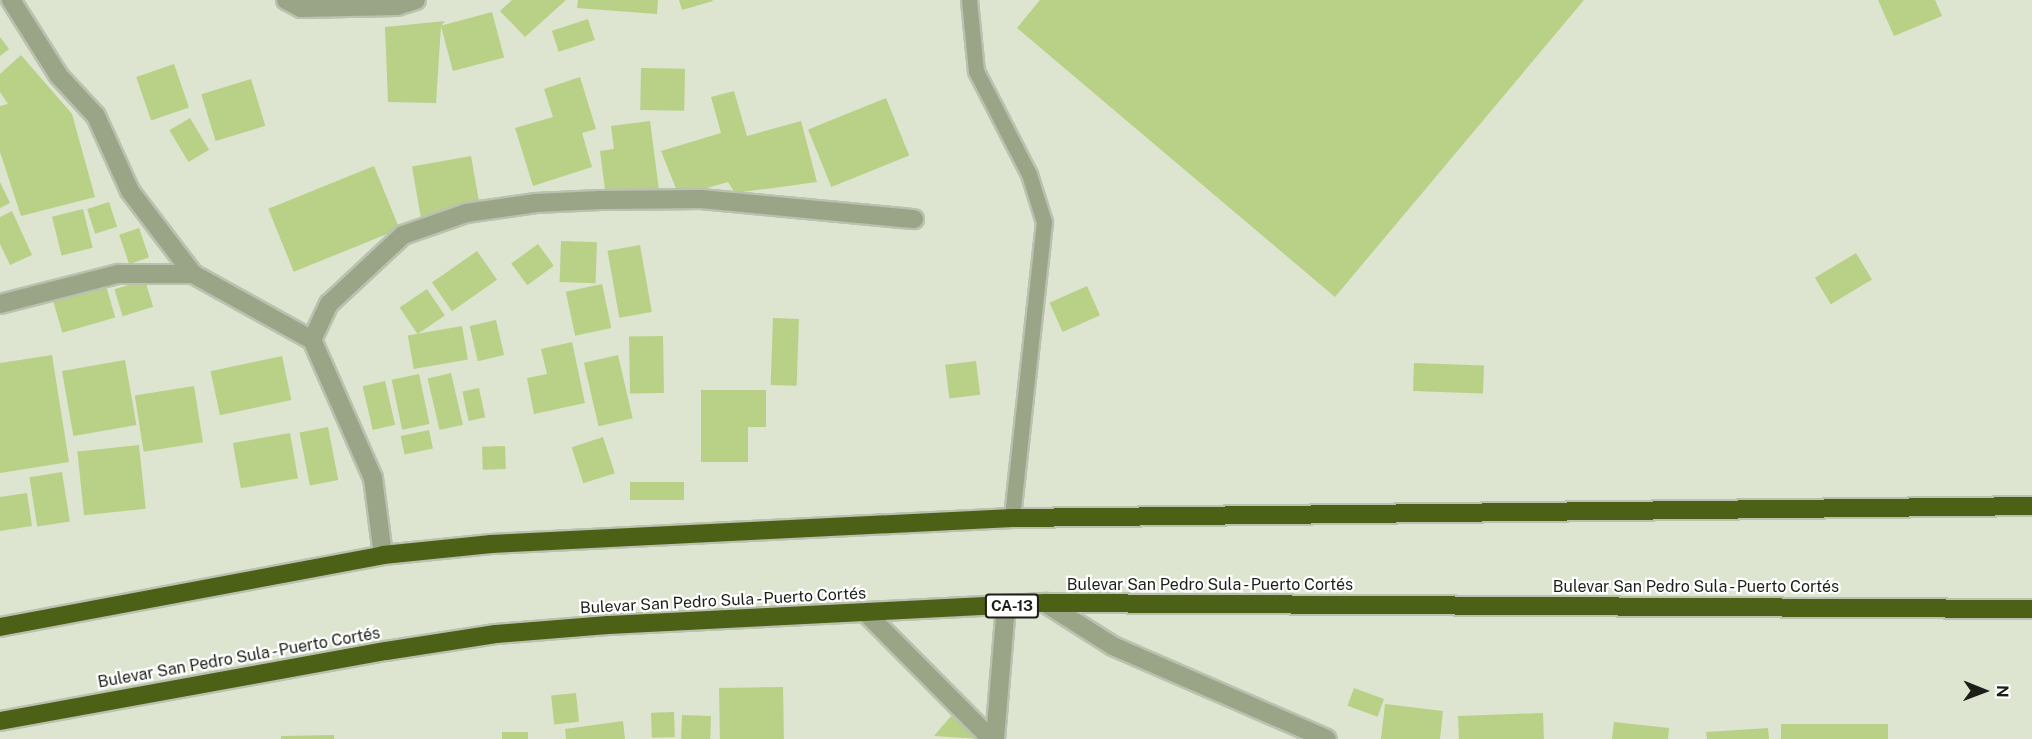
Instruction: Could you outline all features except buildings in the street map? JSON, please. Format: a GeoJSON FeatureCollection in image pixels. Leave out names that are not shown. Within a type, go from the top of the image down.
{"type":"FeatureCollection","features":[{"type":"Feature","properties":{"kind":"highway"},"geometry":{"type":"LineString","coordinates":[[0,627],[383,555],[502,543],[1012,518],[2032,506]]}},
{"type":"Feature","properties":{"kind":"highway","name":"Bulevar San Pedro Sula - Puerto Cortés"},"geometry":{"type":"LineString","coordinates":[[0,721],[496,634],[1045,603],[2032,609]]}},
{"type":"Feature","properties":{"kind":"street"},"geometry":{"type":"LineString","coordinates":[[11,0],[59,76],[96,116],[130,192],[193,274],[312,340],[373,478],[383,555]]}},
{"type":"Feature","properties":{"kind":"street"},"geometry":{"type":"LineString","coordinates":[[285,0],[301,8],[398,6],[417,0]]}},
{"type":"Feature","properties":{"kind":"street"},"geometry":{"type":"LineString","coordinates":[[312,340],[329,304],[403,235],[466,213],[536,203],[701,199],[914,219]]}},
{"type":"Feature","properties":{"kind":"street"},"geometry":{"type":"LineString","coordinates":[[0,304],[118,274],[193,274]]}},
{"type":"Feature","properties":{"kind":"street"},"geometry":{"type":"LineString","coordinates":[[1045,603],[1113,646],[1327,739]]}},
{"type":"Feature","properties":{"kind":"street"},"geometry":{"type":"LineString","coordinates":[[993,739],[1006,606]]}},
{"type":"Feature","properties":{"kind":"street"},"geometry":{"type":"LineString","coordinates":[[866,613],[993,739]]}},
{"type":"Feature","properties":{"kind":"lane"},"geometry":{"type":"LineString","coordinates":[[969,0],[976,71],[1029,174],[1044,222],[1012,518]]}}]}
